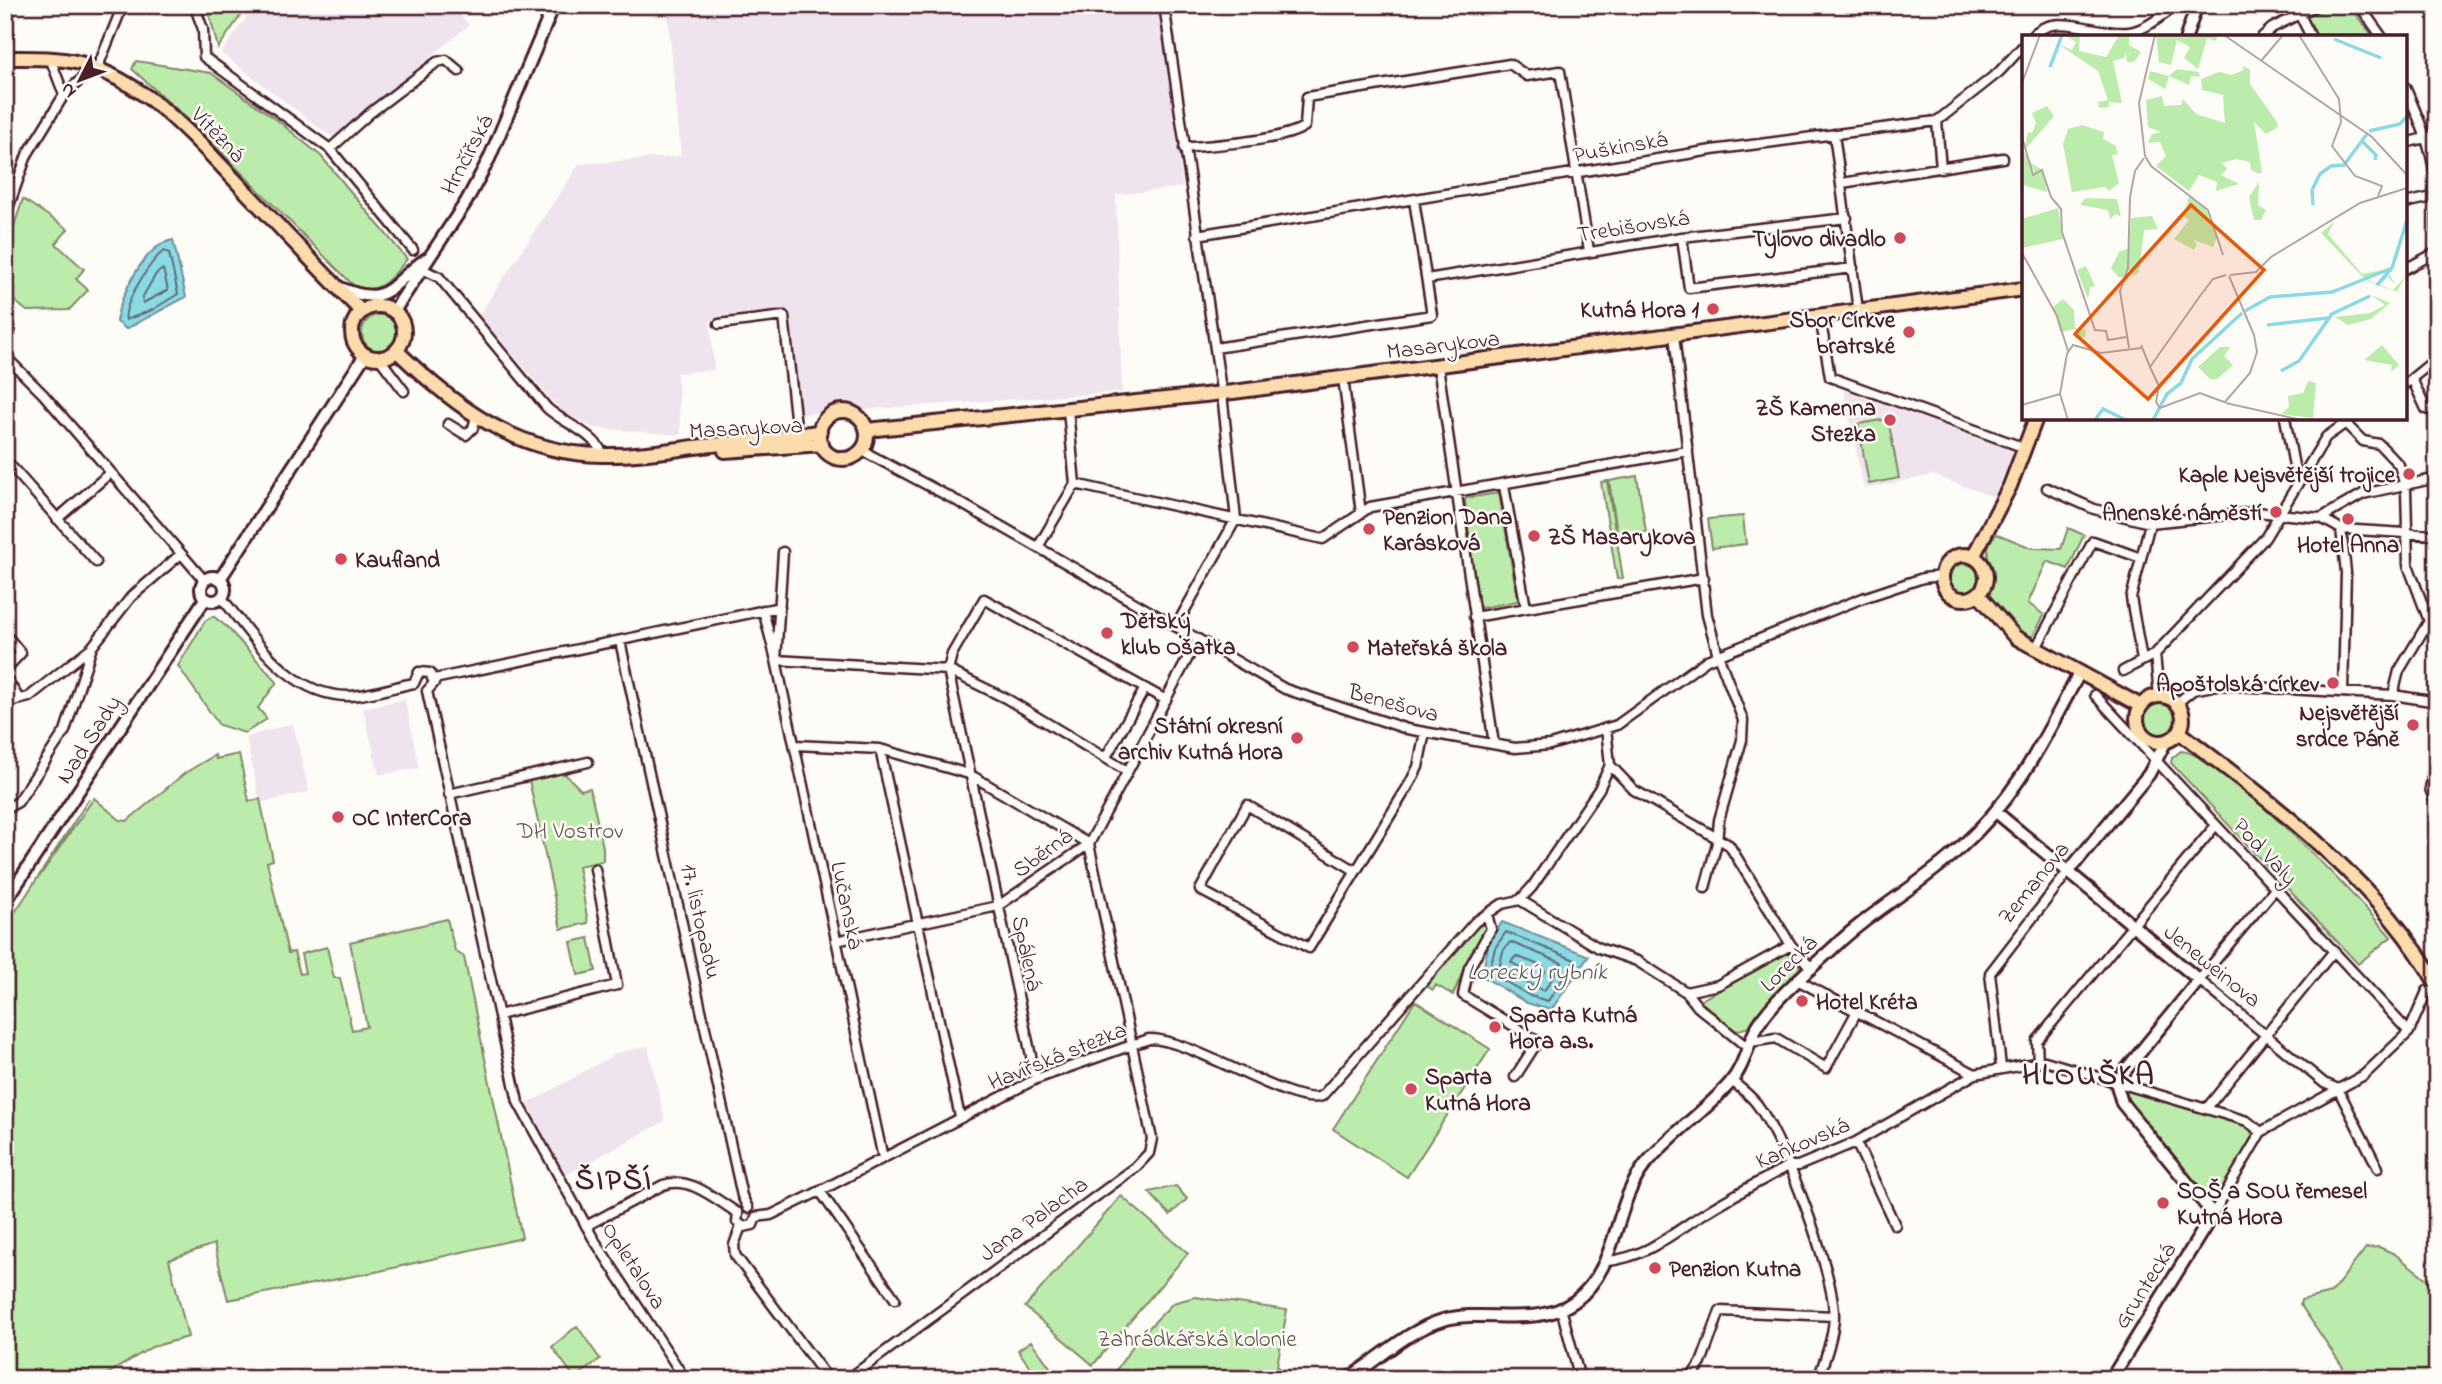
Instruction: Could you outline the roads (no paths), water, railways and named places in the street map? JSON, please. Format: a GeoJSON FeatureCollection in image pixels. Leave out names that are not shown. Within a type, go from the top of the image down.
{"type":"FeatureCollection","features":[{"type":"Feature","properties":{"kind":"main road","name":"Vítězná"},"geometry":{"type":"LineString","coordinates":[[5,58],[50,58],[95,68],[136,90],[171,115],[362,312]]}},
{"type":"Feature","properties":{"kind":"main road","name":"Masarykova"},"geometry":{"type":"LineString","coordinates":[[867,430],[1222,393],[2022,289]]}},
{"type":"Feature","properties":{"kind":"main road"},"geometry":{"type":"LineString","coordinates":[[382,306],[394,312],[404,328],[402,344],[397,351],[380,359],[365,355],[356,347],[352,332],[362,312],[382,306]]}},
{"type":"Feature","properties":{"kind":"main road","name":"Masarykova"},"geometry":{"type":"LineString","coordinates":[[397,351],[435,388],[476,417],[505,432],[545,446],[603,455],[672,451],[820,430]]}},
{"type":"Feature","properties":{"kind":"main road"},"geometry":{"type":"LineString","coordinates":[[841,411],[854,413],[867,430],[861,450],[842,458],[830,454],[822,444],[820,430],[828,416],[841,411]]}},
{"type":"Feature","properties":{"kind":"main road"},"geometry":{"type":"LineString","coordinates":[[1973,557],[2010,486],[2035,420]]}},
{"type":"Feature","properties":{"kind":"main road","name":"Masarykova"},"geometry":{"type":"LineString","coordinates":[[672,451],[721,452],[822,444]]}},
{"type":"Feature","properties":{"kind":"main road"},"geometry":{"type":"LineString","coordinates":[[1961,556],[1973,557],[1982,564],[1986,575],[1984,586],[1978,594],[1966,599],[1957,598],[1945,588],[1943,576],[1950,561],[1961,556]]}},
{"type":"Feature","properties":{"kind":"main road"},"geometry":{"type":"LineString","coordinates":[[1978,594],[2010,633],[2141,706]]}},
{"type":"Feature","properties":{"kind":"main road"},"geometry":{"type":"LineString","coordinates":[[2158,696],[2177,703],[2184,717],[2179,732],[2166,741],[2153,741],[2142,733],[2137,720],[2141,706],[2148,699],[2158,696]]}},
{"type":"Feature","properties":{"kind":"main road"},"geometry":{"type":"LineString","coordinates":[[2179,732],[2254,788],[2337,862],[2399,931],[2433,982]]}},
{"type":"Feature","properties":{"kind":"street"},"geometry":{"type":"LineString","coordinates":[[5,217],[27,155],[64,94],[95,68],[123,5]]}},
{"type":"Feature","properties":{"kind":"street","name":"Vítězná"},"geometry":{"type":"LineString","coordinates":[[194,5],[203,29],[204,57],[330,149],[413,250]]}},
{"type":"Feature","properties":{"kind":"street","name":"Hrnčířská"},"geometry":{"type":"LineString","coordinates":[[394,312],[470,194],[498,140],[554,5]]}},
{"type":"Feature","properties":{"kind":"street"},"geometry":{"type":"LineString","coordinates":[[1164,5],[1222,393],[1236,519],[1176,626]]}},
{"type":"Feature","properties":{"kind":"street"},"geometry":{"type":"LineString","coordinates":[[2033,35],[2039,28],[2056,23],[2096,34],[2136,30],[2177,5]]}},
{"type":"Feature","properties":{"kind":"street"},"geometry":{"type":"LineString","coordinates":[[2187,35],[2197,5]]}},
{"type":"Feature","properties":{"kind":"street"},"geometry":{"type":"LineString","coordinates":[[2264,35],[2272,28],[2317,5]]}},
{"type":"Feature","properties":{"kind":"street"},"geometry":{"type":"LineString","coordinates":[[2359,5],[2381,35]]}},
{"type":"Feature","properties":{"kind":"street"},"geometry":{"type":"LineString","coordinates":[[2300,15],[2310,35]]}},
{"type":"Feature","properties":{"kind":"street","name":"Puškinská"},"geometry":{"type":"LineString","coordinates":[[1197,235],[1712,150],[1937,121],[1974,93],[2022,47]]}},
{"type":"Feature","properties":{"kind":"street"},"geometry":{"type":"LineString","coordinates":[[50,58],[64,94]]}},
{"type":"Feature","properties":{"kind":"street"},"geometry":{"type":"LineString","coordinates":[[330,149],[370,113],[437,62],[446,60],[459,71]]}},
{"type":"Feature","properties":{"kind":"street"},"geometry":{"type":"LineString","coordinates":[[1184,148],[1281,135],[1302,129],[1305,126],[1307,97],[1510,64],[1527,76],[1560,71],[1589,251]]}},
{"type":"Feature","properties":{"kind":"street"},"geometry":{"type":"LineString","coordinates":[[2407,92],[2428,140],[2436,174],[2437,233]]}},
{"type":"Feature","properties":{"kind":"street"},"geometry":{"type":"LineString","coordinates":[[1937,121],[1941,169]]}},
{"type":"Feature","properties":{"kind":"street"},"geometry":{"type":"LineString","coordinates":[[1834,134],[1858,310]]}},
{"type":"Feature","properties":{"kind":"street"},"geometry":{"type":"LineString","coordinates":[[2407,143],[2428,140],[2437,135]]}},
{"type":"Feature","properties":{"kind":"street"},"geometry":{"type":"LineString","coordinates":[[1842,183],[2003,158]]}},
{"type":"Feature","properties":{"kind":"street"},"geometry":{"type":"LineString","coordinates":[[2407,203],[2437,196]]}},
{"type":"Feature","properties":{"kind":"street","name":"Masarykova"},"geometry":{"type":"LineString","coordinates":[[1215,348],[1432,315],[1414,200]]}},
{"type":"Feature","properties":{"kind":"street","name":"Trebišovská"},"geometry":{"type":"LineString","coordinates":[[1427,279],[1682,237],[1847,218]]}},
{"type":"Feature","properties":{"kind":"street"},"geometry":{"type":"LineString","coordinates":[[1682,237],[1689,288],[1853,268]]}},
{"type":"Feature","properties":{"kind":"street"},"geometry":{"type":"LineString","coordinates":[[2407,268],[2437,252]]}},
{"type":"Feature","properties":{"kind":"street"},"geometry":{"type":"LineString","coordinates":[[335,286],[365,297],[380,295],[431,256]]}},
{"type":"Feature","properties":{"kind":"street"},"geometry":{"type":"LineString","coordinates":[[422,269],[439,277],[547,408],[562,422],[598,444],[603,455]]}},
{"type":"Feature","properties":{"kind":"street"},"geometry":{"type":"LineString","coordinates":[[5,313],[10,332],[5,338]]}},
{"type":"Feature","properties":{"kind":"street"},"geometry":{"type":"LineString","coordinates":[[719,324],[784,316],[797,435]]}},
{"type":"Feature","properties":{"kind":"street"},"geometry":{"type":"LineString","coordinates":[[1819,316],[1830,377],[2025,448]]}},
{"type":"Feature","properties":{"kind":"street"},"geometry":{"type":"LineString","coordinates":[[1674,335],[1707,615],[1718,655],[1743,720],[1742,740],[1716,835],[1705,888]]}},
{"type":"Feature","properties":{"kind":"street"},"geometry":{"type":"LineString","coordinates":[[220,579],[365,355]]}},
{"type":"Feature","properties":{"kind":"street"},"geometry":{"type":"LineString","coordinates":[[5,356],[204,580]]}},
{"type":"Feature","properties":{"kind":"street"},"geometry":{"type":"LineString","coordinates":[[2437,358],[2409,382],[2426,409],[2437,412]]}},
{"type":"Feature","properties":{"kind":"street"},"geometry":{"type":"LineString","coordinates":[[380,359],[404,391]]}},
{"type":"Feature","properties":{"kind":"street"},"geometry":{"type":"LineString","coordinates":[[1438,366],[1459,492],[1474,617],[1494,744]]}},
{"type":"Feature","properties":{"kind":"street"},"geometry":{"type":"LineString","coordinates":[[1343,378],[1361,513]]}},
{"type":"Feature","properties":{"kind":"street"},"geometry":{"type":"LineString","coordinates":[[1038,547],[1075,484],[1068,410]]}},
{"type":"Feature","properties":{"kind":"street"},"geometry":{"type":"LineString","coordinates":[[448,424],[466,435],[473,428],[476,417]]}},
{"type":"Feature","properties":{"kind":"street"},"geometry":{"type":"LineString","coordinates":[[2285,420],[2297,482]]}},
{"type":"Feature","properties":{"kind":"street"},"geometry":{"type":"LineString","coordinates":[[2123,671],[2155,654],[2265,538],[2326,437],[2349,421],[2363,441],[2379,444],[2399,465],[2405,483],[2409,534],[2408,565],[2433,621],[2399,671],[2393,695]]}},
{"type":"Feature","properties":{"kind":"street","name":"Benešova"},"geometry":{"type":"LineString","coordinates":[[861,450],[1292,692],[1383,722],[1425,732],[1523,748],[1550,745],[1606,728],[1626,719],[1718,655],[1863,598],[1923,578],[1943,576]]}},
{"type":"Feature","properties":{"kind":"street"},"geometry":{"type":"LineString","coordinates":[[1075,484],[1323,540],[1370,507],[1688,451]]}},
{"type":"Feature","properties":{"kind":"street"},"geometry":{"type":"LineString","coordinates":[[10,465],[96,562]]}},
{"type":"Feature","properties":{"kind":"street"},"geometry":{"type":"LineString","coordinates":[[57,519],[110,473]]}},
{"type":"Feature","properties":{"kind":"street"},"geometry":{"type":"LineString","coordinates":[[2321,517],[2363,494],[2437,478]]}},
{"type":"Feature","properties":{"kind":"street"},"geometry":{"type":"LineString","coordinates":[[1504,485],[1526,608]]}},
{"type":"Feature","properties":{"kind":"street"},"geometry":{"type":"LineString","coordinates":[[2047,488],[2094,509],[2150,523],[2256,512],[2321,517],[2342,529],[2437,535]]}},
{"type":"Feature","properties":{"kind":"street"},"geometry":{"type":"LineString","coordinates":[[2142,660],[2131,598],[2150,523]]}},
{"type":"Feature","properties":{"kind":"street"},"geometry":{"type":"LineString","coordinates":[[2342,529],[2346,572],[2343,692]]}},
{"type":"Feature","properties":{"kind":"street"},"geometry":{"type":"LineString","coordinates":[[2036,648],[2094,541],[2141,558]]}},
{"type":"Feature","properties":{"kind":"street","name":"Lučanská"},"geometry":{"type":"LineString","coordinates":[[776,660],[783,552]]}},
{"type":"Feature","properties":{"kind":"street"},"geometry":{"type":"LineString","coordinates":[[5,703],[40,690],[92,647],[131,597],[181,554]]}},
{"type":"Feature","properties":{"kind":"street"},"geometry":{"type":"LineString","coordinates":[[214,576],[220,579],[226,588],[222,598],[212,601],[205,598],[201,588],[204,580],[214,576]]}},
{"type":"Feature","properties":{"kind":"street"},"geometry":{"type":"LineString","coordinates":[[1474,617],[1704,578]]}},
{"type":"Feature","properties":{"kind":"street","name":"Nad Sady"},"geometry":{"type":"LineString","coordinates":[[5,902],[205,598]]}},
{"type":"Feature","properties":{"kind":"street"},"geometry":{"type":"LineString","coordinates":[[222,598],[277,664],[306,686],[327,694],[351,696],[414,683]]}},
{"type":"Feature","properties":{"kind":"street"},"geometry":{"type":"LineString","coordinates":[[948,670],[952,654],[984,599],[1166,701]]}},
{"type":"Feature","properties":{"kind":"street"},"geometry":{"type":"LineString","coordinates":[[434,678],[780,607]]}},
{"type":"Feature","properties":{"kind":"street","name":"Lučanská"},"geometry":{"type":"LineString","coordinates":[[763,610],[795,745],[883,1158]]}},
{"type":"Feature","properties":{"kind":"street"},"geometry":{"type":"LineString","coordinates":[[5,634],[21,653],[5,670]]}},
{"type":"Feature","properties":{"kind":"street","name":"Sběrná"},"geometry":{"type":"LineString","coordinates":[[836,941],[998,906],[1089,844],[1198,639]]}},
{"type":"Feature","properties":{"kind":"street","name":"17. listopadu"},"geometry":{"type":"LineString","coordinates":[[620,641],[742,1196],[748,1208]]}},
{"type":"Feature","properties":{"kind":"street"},"geometry":{"type":"LineString","coordinates":[[5,809],[21,798],[65,731],[92,647]]}},
{"type":"Feature","properties":{"kind":"street"},"geometry":{"type":"LineString","coordinates":[[2155,654],[2158,696]]}},
{"type":"Feature","properties":{"kind":"street"},"geometry":{"type":"LineString","coordinates":[[776,660],[948,670],[1007,699],[1127,771]]}},
{"type":"Feature","properties":{"kind":"street","name":"Spálená"},"geometry":{"type":"LineString","coordinates":[[948,670],[1036,1079]]}},
{"type":"Feature","properties":{"kind":"street"},"geometry":{"type":"LineString","coordinates":[[421,671],[428,671],[434,678],[434,684],[427,691],[419,690],[414,683],[415,676],[421,671]]}},
{"type":"Feature","properties":{"kind":"street","name":"Lorecká"},"geometry":{"type":"LineString","coordinates":[[1561,1308],[1581,1296],[1607,1261],[1619,1214],[1632,1181],[1657,1150],[1732,1081],[1763,1017],[1856,927],[1945,862],[1996,812],[2033,763],[2080,672]]}},
{"type":"Feature","properties":{"kind":"street"},"geometry":{"type":"LineString","coordinates":[[5,677],[19,699]]}},
{"type":"Feature","properties":{"kind":"street"},"geometry":{"type":"LineString","coordinates":[[2177,703],[2193,690],[2211,685],[2393,695],[2437,702]]}},
{"type":"Feature","properties":{"kind":"street"},"geometry":{"type":"LineString","coordinates":[[1106,757],[1144,690]]}},
{"type":"Feature","properties":{"kind":"street","name":"Opletalova"},"geometry":{"type":"LineString","coordinates":[[427,691],[518,1102],[586,1226],[685,1378]]}},
{"type":"Feature","properties":{"kind":"street","name":"Pod Valy"},"geometry":{"type":"LineString","coordinates":[[2095,695],[2409,1032]]}},
{"type":"Feature","properties":{"kind":"street"},"geometry":{"type":"LineString","coordinates":[[1514,1077],[1538,1041],[1463,995],[1469,968],[1491,929],[1487,914],[1502,904],[1520,900],[1599,789],[1610,765],[1606,728]]}},
{"type":"Feature","properties":{"kind":"street"},"geometry":{"type":"LineString","coordinates":[[1356,871],[1243,803],[1200,890],[1309,948],[1356,871],[1412,778],[1425,732]]}},
{"type":"Feature","properties":{"kind":"street","name":"Zemanova"},"geometry":{"type":"LineString","coordinates":[[2001,1067],[1990,974],[2068,872],[2149,774],[2166,741]]}},
{"type":"Feature","properties":{"kind":"street"},"geometry":{"type":"LineString","coordinates":[[795,745],[880,749],[970,774],[1089,844]]}},
{"type":"Feature","properties":{"kind":"street"},"geometry":{"type":"LineString","coordinates":[[880,749],[961,1117]]}},
{"type":"Feature","properties":{"kind":"street"},"geometry":{"type":"LineString","coordinates":[[2437,750],[2430,789],[2437,807]]}},
{"type":"Feature","properties":{"kind":"street"},"geometry":{"type":"LineString","coordinates":[[449,794],[588,762]]}},
{"type":"Feature","properties":{"kind":"street"},"geometry":{"type":"LineString","coordinates":[[1610,765],[1634,790],[1716,835],[1736,853],[1791,945],[1812,969]]}},
{"type":"Feature","properties":{"kind":"street","name":"Jeneweinova"},"geometry":{"type":"LineString","coordinates":[[1996,812],[2324,1083],[2338,1089]]}},
{"type":"Feature","properties":{"kind":"street"},"geometry":{"type":"LineString","coordinates":[[2038,1062],[2037,1041],[2216,825]]}},
{"type":"Feature","properties":{"kind":"street","name":"Jana Palacha"},"geometry":{"type":"LineString","coordinates":[[848,1379],[1145,1159],[1152,1139],[1089,844]]}},
{"type":"Feature","properties":{"kind":"street"},"geometry":{"type":"LineString","coordinates":[[499,1015],[617,985],[595,869]]}},
{"type":"Feature","properties":{"kind":"street"},"geometry":{"type":"LineString","coordinates":[[2275,889],[2116,1082],[2122,1103],[2213,1214],[2261,1132],[2364,1075],[2409,1032],[2433,982]]}},
{"type":"Feature","properties":{"kind":"street"},"geometry":{"type":"LineString","coordinates":[[1520,900],[1599,948],[1637,961],[1686,992],[1698,1007],[1749,1045],[1776,1038],[1826,1068],[1856,1013]]}},
{"type":"Feature","properties":{"kind":"street","name":"Havířská stezka"},"geometry":{"type":"LineString","coordinates":[[741,1226],[753,1225],[756,1217],[771,1215],[820,1191],[1036,1079],[1149,1039],[1162,1040],[1226,1063],[1300,1098],[1317,1098],[1339,1079],[1460,938],[1487,914]]}},
{"type":"Feature","properties":{"kind":"street"},"geometry":{"type":"LineString","coordinates":[[1686,992],[1718,985],[1791,945]]}},
{"type":"Feature","properties":{"kind":"street"},"geometry":{"type":"LineString","coordinates":[[2206,1109],[2333,952]]}},
{"type":"Feature","properties":{"kind":"street"},"geometry":{"type":"LineString","coordinates":[[1799,981],[1975,1074]]}},
{"type":"Feature","properties":{"kind":"street","name":"Kaňkovská"},"geometry":{"type":"LineString","coordinates":[[1607,1261],[1621,1260],[1667,1241],[1706,1212],[1788,1166],[1798,1166],[1856,1142],[1975,1074],[2001,1067],[2045,1061],[2247,1121],[2261,1132]]}},
{"type":"Feature","properties":{"kind":"street"},"geometry":{"type":"LineString","coordinates":[[1732,1081],[1756,1102],[1788,1166],[1807,1211],[1833,1299],[1834,1316],[1818,1379]]}},
{"type":"Feature","properties":{"kind":"street"},"geometry":{"type":"LineString","coordinates":[[2338,1089],[2378,1168]]}},
{"type":"Feature","properties":{"kind":"street"},"geometry":{"type":"LineString","coordinates":[[1856,1142],[1895,1225]]}},
{"type":"Feature","properties":{"kind":"street"},"geometry":{"type":"LineString","coordinates":[[586,1226],[653,1190],[675,1182],[699,1189],[738,1213]]}},
{"type":"Feature","properties":{"kind":"street"},"geometry":{"type":"LineString","coordinates":[[820,1191],[895,1299]]}},
{"type":"Feature","properties":{"kind":"street"},"geometry":{"type":"LineString","coordinates":[[738,1213],[748,1208],[756,1217]]}},
{"type":"Feature","properties":{"kind":"street"},"geometry":{"type":"LineString","coordinates":[[738,1213],[737,1219],[741,1226],[734,1245],[736,1255],[828,1379]]}},
{"type":"Feature","properties":{"kind":"street","name":"Gruntecká"},"geometry":{"type":"LineString","coordinates":[[2111,1379],[2213,1214]]}},
{"type":"Feature","properties":{"kind":"street"},"geometry":{"type":"LineString","coordinates":[[1348,1379],[1431,1323],[1460,1317],[1516,1317],[1561,1308],[1578,1377]]}},
{"type":"Feature","properties":{"kind":"street"},"geometry":{"type":"LineString","coordinates":[[1690,1379],[1701,1363],[1720,1311],[1834,1316]]}},
{"type":"Feature","properties":{"kind":"water"},"geometry":{"type":"Polygon","coordinates":[[[173,240],[186,297],[126,329],[116,321],[129,285],[153,251],[173,240]]]}},
{"type":"Feature","properties":{"kind":"water","name":"Lorecký rybník"},"geometry":{"type":"Polygon","coordinates":[[[1502,922],[1589,956],[1551,1010],[1527,1003],[1482,976],[1488,945],[1502,922]]]}},
{"type":"Feature","properties":{"kind":"place","name":"Tylovo divadlo"},"geometry":{"type":"Point","coordinates":[1900,238]}},
{"type":"Feature","properties":{"kind":"place","name":"Kutná Hora 1"},"geometry":{"type":"Point","coordinates":[1713,309]}},
{"type":"Feature","properties":{"kind":"place","name":"Sbor Církve bratrské"},"geometry":{"type":"Point","coordinates":[1909,332]}},
{"type":"Feature","properties":{"kind":"place","name":"ZŠ Kamenna Stezka"},"geometry":{"type":"Point","coordinates":[1890,420]}},
{"type":"Feature","properties":{"kind":"place","name":"Kaple Nejsvětější trojice"},"geometry":{"type":"Point","coordinates":[2409,474]}},
{"type":"Feature","properties":{"kind":"place","name":"Anenské náměstí"},"geometry":{"type":"Point","coordinates":[2276,512]}},
{"type":"Feature","properties":{"kind":"place","name":"Hotel Anna"},"geometry":{"type":"Point","coordinates":[2348,519]}},
{"type":"Feature","properties":{"kind":"place","name":"Penzion Dana Karásková"},"geometry":{"type":"Point","coordinates":[1369,529]}},
{"type":"Feature","properties":{"kind":"place","name":"ZŠ Masarykova"},"geometry":{"type":"Point","coordinates":[1534,536]}},
{"type":"Feature","properties":{"kind":"place","name":"Kaufland"},"geometry":{"type":"Point","coordinates":[341,559]}},
{"type":"Feature","properties":{"kind":"place","name":"Dětský klub Ošatka"},"geometry":{"type":"Point","coordinates":[1107,633]}},
{"type":"Feature","properties":{"kind":"place","name":"Mateřská škola"},"geometry":{"type":"Point","coordinates":[1353,647]}},
{"type":"Feature","properties":{"kind":"place","name":"Apoštolská církev"},"geometry":{"type":"Point","coordinates":[2333,683]}},
{"type":"Feature","properties":{"kind":"place","name":"Nejsvětější srdce Páně"},"geometry":{"type":"Point","coordinates":[2413,725]}},
{"type":"Feature","properties":{"kind":"place","name":"Státní okresní archiv Kutná Hora"},"geometry":{"type":"Point","coordinates":[1297,738]}},
{"type":"Feature","properties":{"kind":"place","name":"OC InterCora"},"geometry":{"type":"Point","coordinates":[338,817]}},
{"type":"Feature","properties":{"kind":"place","name":"Hotel Kréta"},"geometry":{"type":"Point","coordinates":[1802,1001]}},
{"type":"Feature","properties":{"kind":"place","name":"Sparta Kutná Hora a.s."},"geometry":{"type":"Point","coordinates":[1495,1027]}},
{"type":"Feature","properties":{"kind":"place","name":"Sparta Kutná Hora"},"geometry":{"type":"Point","coordinates":[1411,1089]}},
{"type":"Feature","properties":{"kind":"place","name":"SOŠ a SOU řemesel Kutná Hora"},"geometry":{"type":"Point","coordinates":[2163,1203]}},
{"type":"Feature","properties":{"kind":"place","name":"Penzion Kutna"},"geometry":{"type":"Point","coordinates":[1655,1268]}},
{"type":"Feature","properties":{"kind":"district","name":"HLOUŠKA"},"geometry":{"type":"Point","coordinates":[2089,1074]}},
{"type":"Feature","properties":{"kind":"district","name":"ŠIPŠÍ"},"geometry":{"type":"Point","coordinates":[614,1179]}},
{"type":"Feature","properties":{"kind":"park label","name":"DH Vostrov"},"geometry":{"type":"Point","coordinates":[570,830]}},
{"type":"Feature","properties":{"kind":"park label","name":"Zahrádkářská kolonie"},"geometry":{"type":"Point","coordinates":[1197,1338]}}]}
